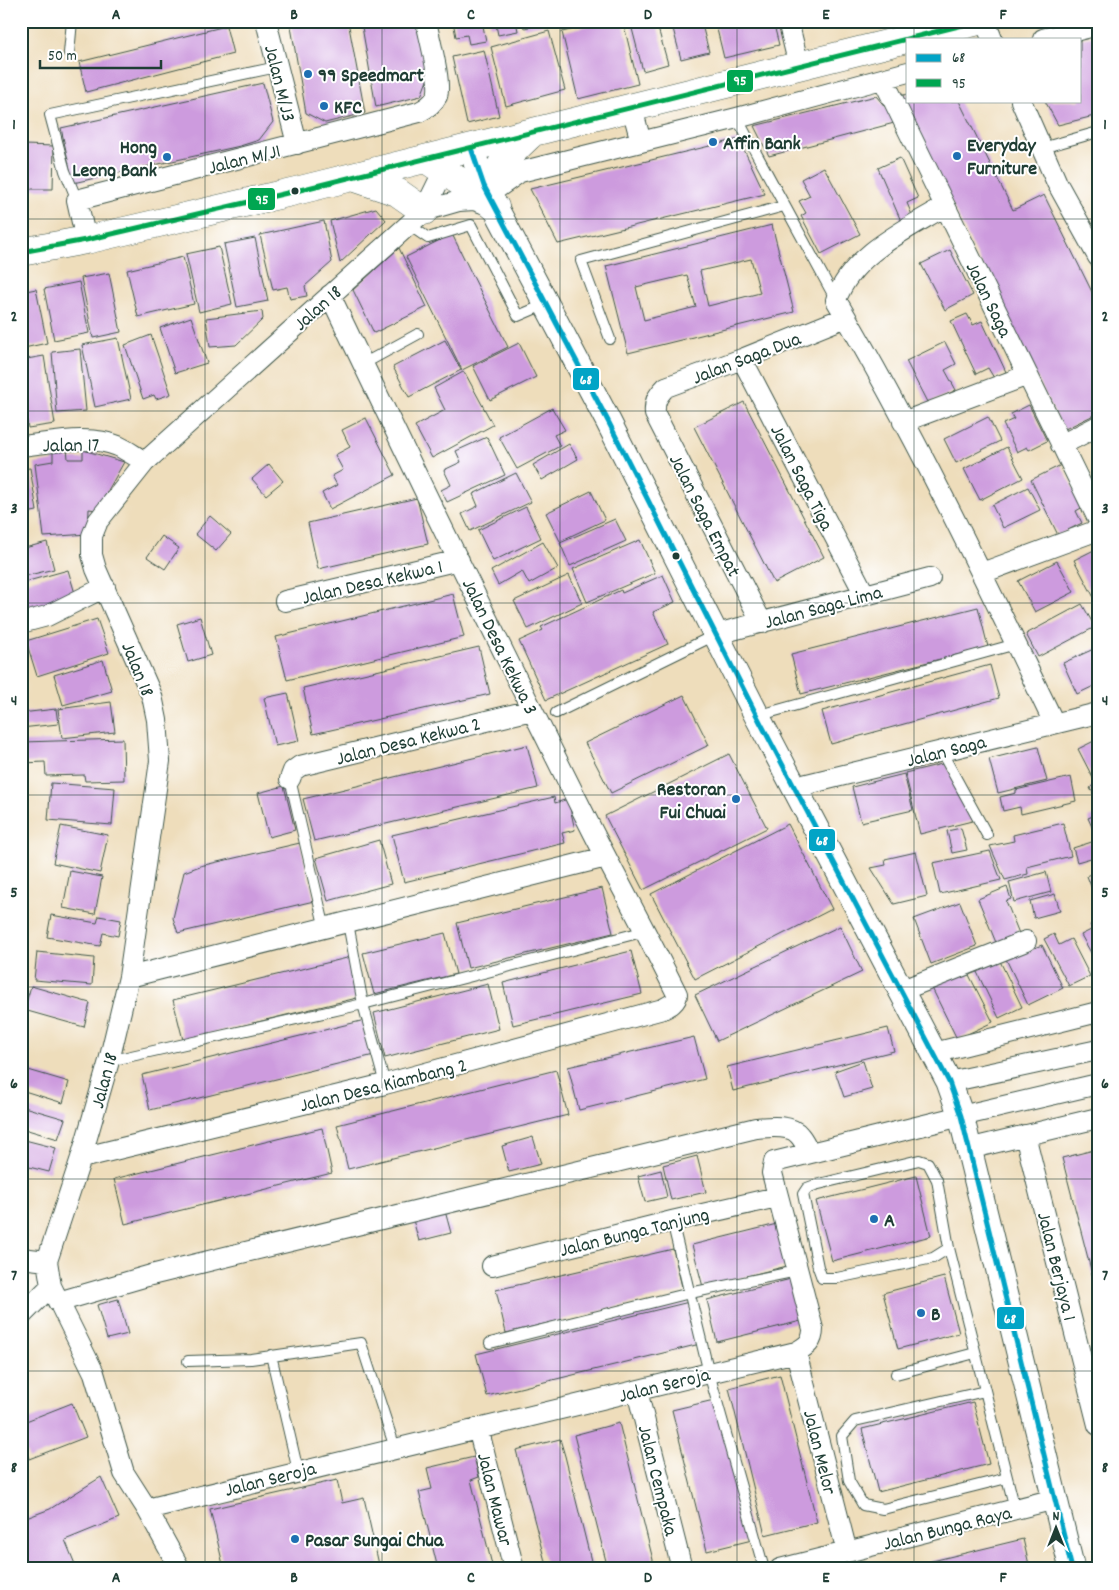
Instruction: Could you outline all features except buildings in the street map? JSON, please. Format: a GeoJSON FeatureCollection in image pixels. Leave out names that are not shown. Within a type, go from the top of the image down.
{"type":"FeatureCollection","features":[{"type":"Feature","properties":{"kind":"main road"},"geometry":{"type":"LineString","coordinates":[[911,38],[979,21]]}},
{"type":"Feature","properties":{"kind":"main road"},"geometry":{"type":"LineString","coordinates":[[21,252],[86,240],[353,177],[448,158],[533,132],[906,39]]}},
{"type":"Feature","properties":{"kind":"main road"},"geometry":{"type":"LineString","coordinates":[[448,158],[483,197],[492,201],[491,183],[501,164],[533,132]]}},
{"type":"Feature","properties":{"kind":"main road"},"geometry":{"type":"LineString","coordinates":[[353,177],[397,192],[416,218]]}},
{"type":"Feature","properties":{"kind":"street","name":"Jalan M/J3"},"geometry":{"type":"LineString","coordinates":[[266,21],[297,144]]}},
{"type":"Feature","properties":{"kind":"street","name":"Jalan M/J1"},"geometry":{"type":"LineString","coordinates":[[77,200],[419,112],[433,102],[439,87],[426,21]]}},
{"type":"Feature","properties":{"kind":"street"},"geometry":{"type":"LineString","coordinates":[[788,21],[799,66]]}},
{"type":"Feature","properties":{"kind":"street"},"geometry":{"type":"LineString","coordinates":[[985,21],[992,38]]}},
{"type":"Feature","properties":{"kind":"street"},"geometry":{"type":"LineString","coordinates":[[1047,38],[1098,25]]}},
{"type":"Feature","properties":{"kind":"street"},"geometry":{"type":"LineString","coordinates":[[416,218],[459,201],[492,201],[520,172],[737,118],[906,73]]}},
{"type":"Feature","properties":{"kind":"street","name":"Jalan Saga"},"geometry":{"type":"LineString","coordinates":[[883,79],[1098,519]]}},
{"type":"Feature","properties":{"kind":"street"},"geometry":{"type":"LineString","coordinates":[[1021,102],[1057,184],[1098,257]]}},
{"type":"Feature","properties":{"kind":"street"},"geometry":{"type":"LineString","coordinates":[[632,108],[641,142]]}},
{"type":"Feature","properties":{"kind":"street"},"geometry":{"type":"LineString","coordinates":[[416,218],[448,158]]}},
{"type":"Feature","properties":{"kind":"street"},"geometry":{"type":"LineString","coordinates":[[77,200],[86,240]]}},
{"type":"Feature","properties":{"kind":"street"},"geometry":{"type":"LineString","coordinates":[[492,201],[547,304],[757,716],[949,1082],[961,1116],[1072,1569]]}},
{"type":"Feature","properties":{"kind":"street"},"geometry":{"type":"LineString","coordinates":[[945,206],[886,243],[866,258],[850,274],[841,309],[982,572],[1054,723]]}},
{"type":"Feature","properties":{"kind":"street","name":"Jalan 18"},"geometry":{"type":"LineString","coordinates":[[48,1261],[81,1158],[109,1061],[129,978],[160,760],[158,720],[152,696],[104,587],[92,554],[92,536],[98,521],[145,462],[416,218]]}},
{"type":"Feature","properties":{"kind":"street","name":"Jalan Desa Kekwa 3"},"geometry":{"type":"LineString","coordinates":[[330,295],[532,710],[606,857],[646,931],[676,994]]}},
{"type":"Feature","properties":{"kind":"street","name":"Jalan Saga Dua"},"geometry":{"type":"LineString","coordinates":[[655,406],[658,395],[666,387],[742,359],[841,309]]}},
{"type":"Feature","properties":{"kind":"street","name":"Jalan Saga Tiga"},"geometry":{"type":"LineString","coordinates":[[742,359],[865,595]]}},
{"type":"Feature","properties":{"kind":"street"},"geometry":{"type":"LineString","coordinates":[[903,422],[1028,376]]}},
{"type":"Feature","properties":{"kind":"street","name":"Jalan Saga Empat"},"geometry":{"type":"LineString","coordinates":[[655,406],[655,414],[762,623]]}},
{"type":"Feature","properties":{"kind":"street"},"geometry":{"type":"LineString","coordinates":[[1062,445],[1098,426]]}},
{"type":"Feature","properties":{"kind":"street","name":"Jalan 17"},"geometry":{"type":"LineString","coordinates":[[21,446],[87,440],[103,442],[119,446],[145,462]]}},
{"type":"Feature","properties":{"kind":"street"},"geometry":{"type":"LineString","coordinates":[[982,572],[1098,530]]}},
{"type":"Feature","properties":{"kind":"street","name":"Jalan Desa Kekwa 1"},"geometry":{"type":"LineString","coordinates":[[284,601],[459,560]]}},
{"type":"Feature","properties":{"kind":"street","name":"Jalan Saga Lima"},"geometry":{"type":"LineString","coordinates":[[716,634],[930,578]]}},
{"type":"Feature","properties":{"kind":"street"},"geometry":{"type":"LineString","coordinates":[[21,624],[48,616],[104,587]]}},
{"type":"Feature","properties":{"kind":"street","name":"Jalan Desa Kekwa 2"},"geometry":{"type":"LineString","coordinates":[[290,778],[293,771],[300,766],[532,710]]}},
{"type":"Feature","properties":{"kind":"street","name":"Jalan Saga"},"geometry":{"type":"LineString","coordinates":[[795,787],[1098,713]]}},
{"type":"Feature","properties":{"kind":"street"},"geometry":{"type":"LineString","coordinates":[[129,978],[606,857]]}},
{"type":"Feature","properties":{"kind":"street"},"geometry":{"type":"LineString","coordinates":[[900,991],[1026,941]]}},
{"type":"Feature","properties":{"kind":"street","name":"Jalan Desa Kiambang 2"},"geometry":{"type":"LineString","coordinates":[[81,1158],[385,1084],[663,1009],[675,1000],[676,994]]}},
{"type":"Feature","properties":{"kind":"street"},"geometry":{"type":"LineString","coordinates":[[934,1053],[1098,1012]]}},
{"type":"Feature","properties":{"kind":"street"},"geometry":{"type":"LineString","coordinates":[[949,1082],[1098,1050]]}},
{"type":"Feature","properties":{"kind":"street","name":"Jalan Seroja"},"geometry":{"type":"LineString","coordinates":[[147,1508],[796,1352],[810,1344],[813,1338],[813,1330],[777,1197],[772,1173],[774,1162],[1098,1084]]}},
{"type":"Feature","properties":{"kind":"street"},"geometry":{"type":"LineString","coordinates":[[968,1149],[1098,1118]]}},
{"type":"Feature","properties":{"kind":"street"},"geometry":{"type":"LineString","coordinates":[[21,1316],[54,1294],[151,1275],[756,1128],[777,1127],[795,1130],[810,1152]]}},
{"type":"Feature","properties":{"kind":"street","name":"Jalan Berjaya 1"},"geometry":{"type":"LineString","coordinates":[[1025,1135],[1098,1425]]}},
{"type":"Feature","properties":{"kind":"street","name":"Jalan Bunga Tanjung"},"geometry":{"type":"LineString","coordinates":[[492,1266],[777,1197]]}},
{"type":"Feature","properties":{"kind":"street"},"geometry":{"type":"LineString","coordinates":[[21,1258],[48,1261],[54,1294],[94,1373],[124,1473],[147,1508],[180,1569]]}},
{"type":"Feature","properties":{"kind":"street","name":"Jalan Melor"},"geometry":{"type":"LineString","coordinates":[[796,1352],[846,1552]]}},
{"type":"Feature","properties":{"kind":"street","name":"Jalan Cempaka"},"geometry":{"type":"LineString","coordinates":[[637,1390],[682,1569]]}},
{"type":"Feature","properties":{"kind":"street","name":"Jalan Mawar"},"geometry":{"type":"LineString","coordinates":[[478,1428],[514,1569]]}},
{"type":"Feature","properties":{"kind":"street","name":"Jalan Bunga Raya"},"geometry":{"type":"LineString","coordinates":[[780,1569],[1055,1499]]}},
{"type":"Feature","properties":{"kind":"lane"},"geometry":{"type":"LineString","coordinates":[[68,52],[72,21]]}},
{"type":"Feature","properties":{"kind":"lane"},"geometry":{"type":"LineString","coordinates":[[77,200],[65,171],[50,115],[277,67]]}},
{"type":"Feature","properties":{"kind":"lane"},"geometry":{"type":"LineString","coordinates":[[737,118],[841,309]]}},
{"type":"Feature","properties":{"kind":"lane"},"geometry":{"type":"LineString","coordinates":[[1042,148],[1098,132]]}},
{"type":"Feature","properties":{"kind":"lane"},"geometry":{"type":"LineString","coordinates":[[610,339],[581,261],[784,206]]}},
{"type":"Feature","properties":{"kind":"lane"},"geometry":{"type":"LineString","coordinates":[[416,218],[428,238],[471,225],[518,316],[547,304]]}},
{"type":"Feature","properties":{"kind":"lane"},"geometry":{"type":"LineString","coordinates":[[363,364],[418,334]]}},
{"type":"Feature","properties":{"kind":"lane"},"geometry":{"type":"LineString","coordinates":[[556,713],[716,634]]}},
{"type":"Feature","properties":{"kind":"lane"},"geometry":{"type":"LineString","coordinates":[[757,716],[1016,644]]}},
{"type":"Feature","properties":{"kind":"lane"},"geometry":{"type":"LineString","coordinates":[[941,751],[987,835]]}},
{"type":"Feature","properties":{"kind":"lane"},"geometry":{"type":"LineString","coordinates":[[290,778],[324,929]]}},
{"type":"Feature","properties":{"kind":"lane"},"geometry":{"type":"LineString","coordinates":[[348,923],[364,1004],[385,1084]]}},
{"type":"Feature","properties":{"kind":"lane"},"geometry":{"type":"LineString","coordinates":[[109,1061],[364,1004],[646,931]]}},
{"type":"Feature","properties":{"kind":"lane"},"geometry":{"type":"LineString","coordinates":[[949,1248],[933,1258],[837,1278],[822,1278],[803,1194],[807,1188],[815,1184],[919,1160],[928,1163],[937,1180],[949,1248],[1015,1509]]}},
{"type":"Feature","properties":{"kind":"lane"},"geometry":{"type":"LineString","coordinates":[[672,1221],[710,1373],[764,1569]]}},
{"type":"Feature","properties":{"kind":"lane"},"geometry":{"type":"LineString","coordinates":[[490,1343],[690,1293],[797,1271]]}},
{"type":"Feature","properties":{"kind":"lane"},"geometry":{"type":"LineString","coordinates":[[188,1361],[251,1358],[360,1343],[395,1448]]}},
{"type":"Feature","properties":{"kind":"lane"},"geometry":{"type":"LineString","coordinates":[[896,1374],[976,1353]]}},
{"type":"Feature","properties":{"kind":"lane"},"geometry":{"type":"LineString","coordinates":[[271,1355],[298,1471]]}},
{"type":"Feature","properties":{"kind":"lane"},"geometry":{"type":"LineString","coordinates":[[985,1390],[855,1421],[842,1436],[849,1481],[863,1504],[883,1509],[1007,1478]]}},
{"type":"Feature","properties":{"kind":"transit line","name":"95"},"geometry":{"type":"LineString","coordinates":[[911,38],[979,21]]}},
{"type":"Feature","properties":{"kind":"transit line","name":"95"},"geometry":{"type":"LineString","coordinates":[[21,252],[86,240],[300,190],[906,39]]}},
{"type":"Feature","properties":{"kind":"transit line","name":"68"},"geometry":{"type":"LineString","coordinates":[[471,148],[484,186],[608,421],[757,716],[949,1082],[961,1116],[1072,1569]]}},
{"type":"Feature","properties":{"kind":"place","name":"99 Speedmart"},"geometry":{"type":"Point","coordinates":[308,74]}},
{"type":"Feature","properties":{"kind":"place","name":"KFC"},"geometry":{"type":"Point","coordinates":[324,106]}},
{"type":"Feature","properties":{"kind":"place","name":"Affin Bank"},"geometry":{"type":"Point","coordinates":[713,142]}},
{"type":"Feature","properties":{"kind":"place","name":"Everyday Furniture"},"geometry":{"type":"Point","coordinates":[957,156]}},
{"type":"Feature","properties":{"kind":"place","name":"Hong Leong Bank"},"geometry":{"type":"Point","coordinates":[167,157]}},
{"type":"Feature","properties":{"kind":"place","name":"Restoran Fui Chuai"},"geometry":{"type":"Point","coordinates":[736,799]}},
{"type":"Feature","properties":{"kind":"place","name":"A"},"geometry":{"type":"Point","coordinates":[874,1219]}},
{"type":"Feature","properties":{"kind":"place","name":"B"},"geometry":{"type":"Point","coordinates":[921,1313]}},
{"type":"Feature","properties":{"kind":"place","name":"Pasar Sungai Chua"},"geometry":{"type":"Point","coordinates":[295,1539]}}]}
